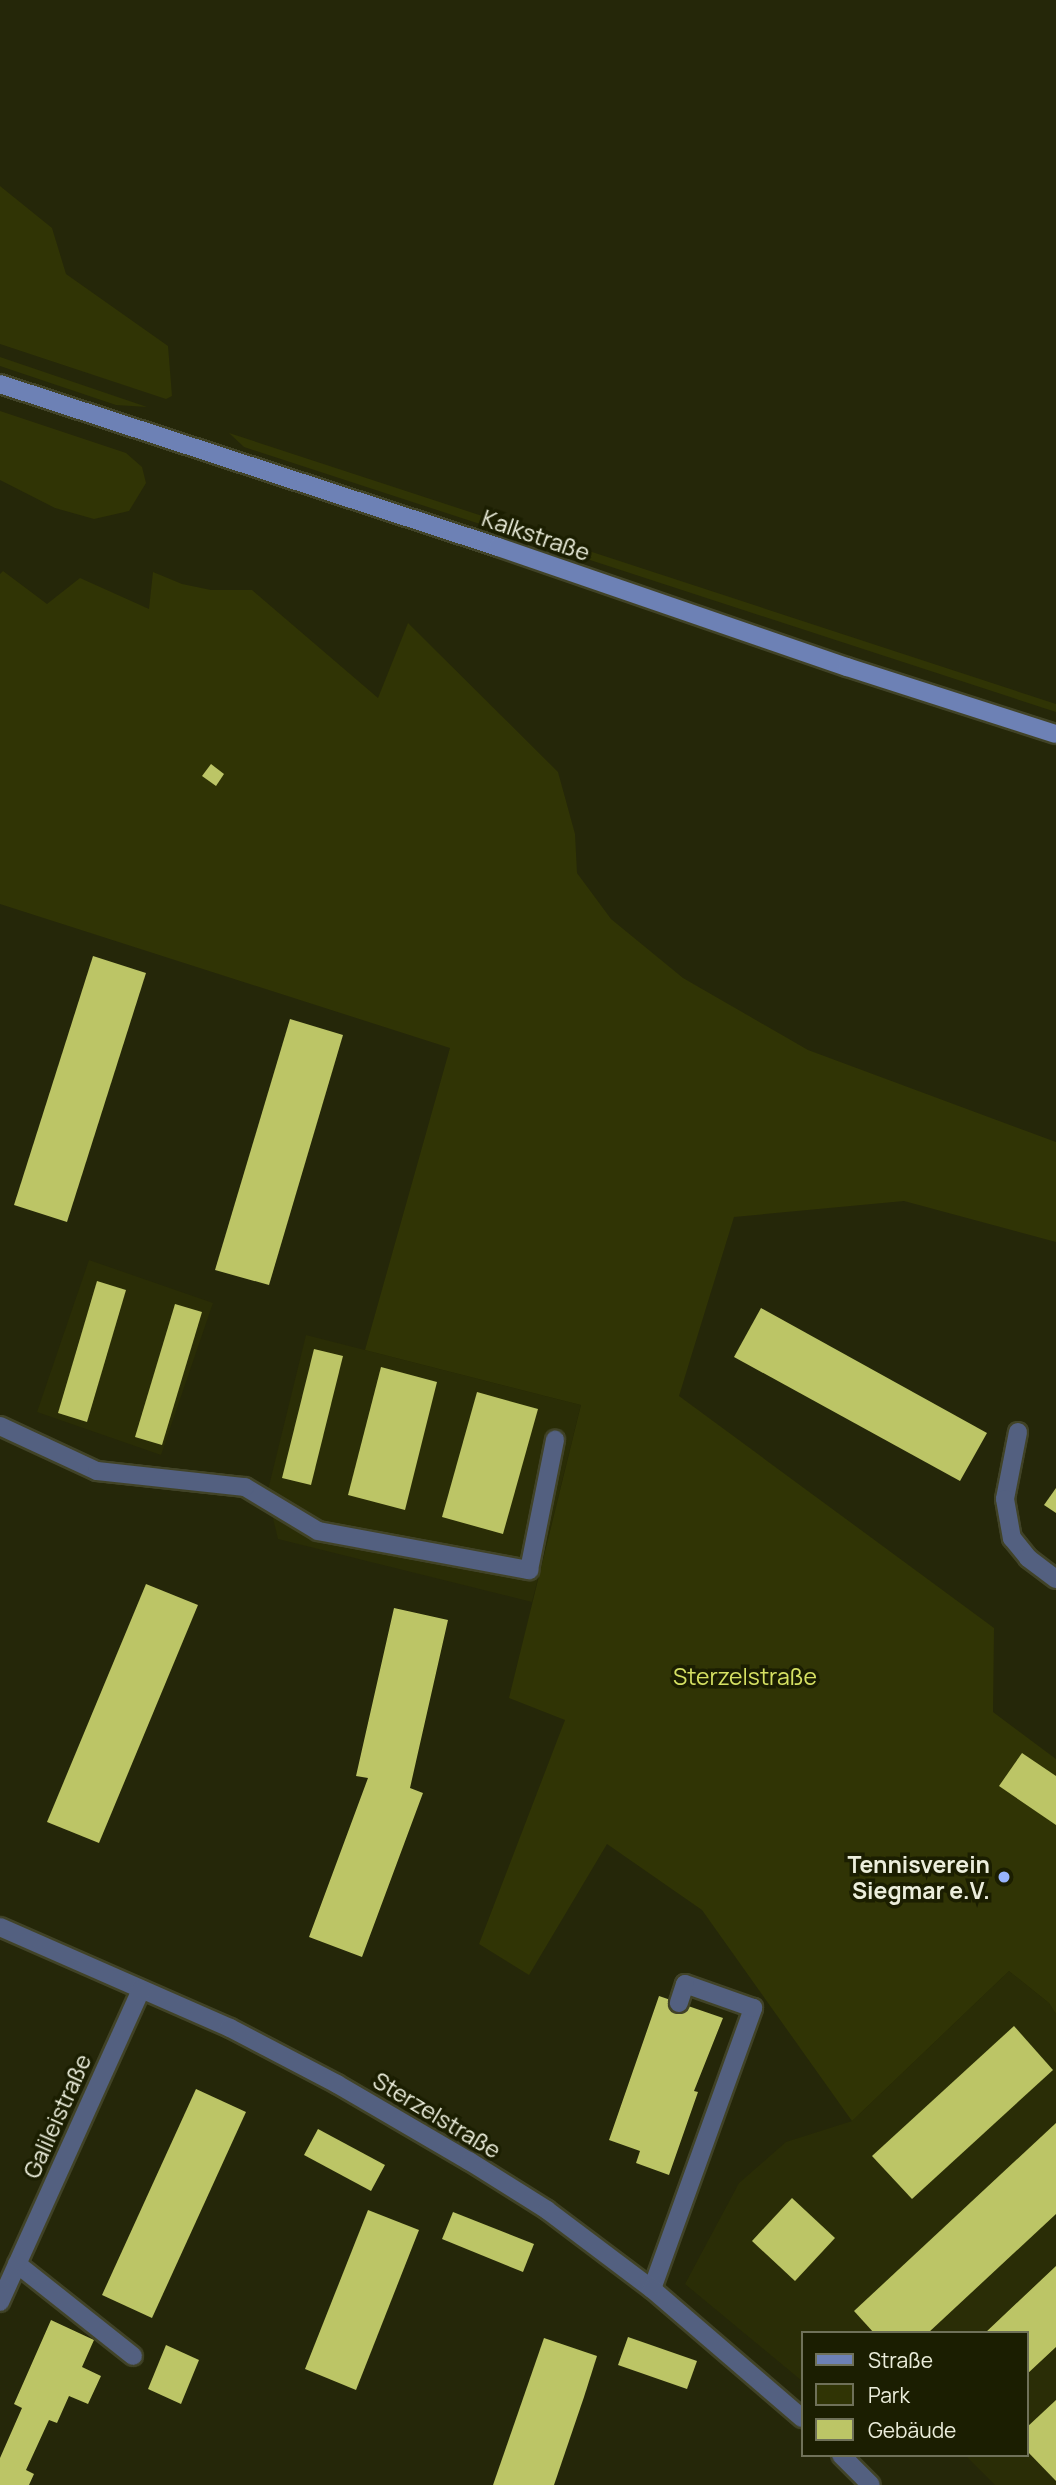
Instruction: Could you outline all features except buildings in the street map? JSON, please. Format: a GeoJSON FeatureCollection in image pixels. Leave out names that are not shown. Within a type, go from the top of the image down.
{"type":"FeatureCollection","features":[{"type":"Feature","properties":{"kind":"main road","name":"Kalkstraße"},"geometry":{"type":"LineString","coordinates":[[0,384],[1056,734]]}},
{"type":"Feature","properties":{"kind":"street"},"geometry":{"type":"LineString","coordinates":[[0,1426],[97,1471],[245,1487],[318,1531],[529,1570],[555,1440]]}},
{"type":"Feature","properties":{"kind":"street"},"geometry":{"type":"LineString","coordinates":[[1018,1432],[1005,1499],[1012,1538],[1028,1558],[1056,1579]]}},
{"type":"Feature","properties":{"kind":"street","name":"Sterzelstraße"},"geometry":{"type":"LineString","coordinates":[[0,1927],[242,2034],[337,2084],[469,2161],[547,2210],[652,2289],[800,2416]]}},
{"type":"Feature","properties":{"kind":"street"},"geometry":{"type":"LineString","coordinates":[[652,2289],[753,2008],[685,1984],[679,2003]]}},
{"type":"Feature","properties":{"kind":"street","name":"Galileistraße"},"geometry":{"type":"LineString","coordinates":[[0,2302],[141,1989]]}},
{"type":"Feature","properties":{"kind":"street"},"geometry":{"type":"LineString","coordinates":[[17,2264],[133,2356]]}},
{"type":"Feature","properties":{"kind":"street"},"geometry":{"type":"LineString","coordinates":[[843,2457],[872,2485]]}},
{"type":"Feature","properties":{"kind":"shaded area"},"geometry":{"type":"Polygon","coordinates":[[[89,1260],[213,1303],[161,1455],[37,1412],[89,1260]]]}},
{"type":"Feature","properties":{"kind":"shaded area"},"geometry":{"type":"Polygon","coordinates":[[[306,1335],[581,1405],[532,1602],[278,1539],[267,1494],[306,1335]]]}},
{"type":"Feature","properties":{"kind":"shaded area"},"geometry":{"type":"Polygon","coordinates":[[[1009,1971],[1049,2003],[1056,2014],[1056,2485],[995,2485],[967,2457],[1028,2457],[1028,2331],[800,2331],[800,2379],[685,2284],[739,2183],[786,2142],[852,2121],[1009,1971]]]}},
{"type":"Feature","properties":{"kind":"green space"},"geometry":{"type":"Polygon","coordinates":[[[0,186],[52,228],[66,274],[168,346],[172,396],[166,399],[0,344],[0,186]]]}},
{"type":"Feature","properties":{"kind":"green space"},"geometry":{"type":"Polygon","coordinates":[[[0,357],[147,407],[116,405],[0,366],[0,357]]]}},
{"type":"Feature","properties":{"kind":"green space"},"geometry":{"type":"Polygon","coordinates":[[[0,411],[126,453],[142,467],[146,483],[129,511],[94,519],[55,508],[0,480],[0,411]]]}},
{"type":"Feature","properties":{"kind":"green space"},"geometry":{"type":"Polygon","coordinates":[[[229,433],[1056,704],[1056,712],[244,447],[229,433]]]}},
{"type":"Feature","properties":{"kind":"green space"},"geometry":{"type":"Polygon","coordinates":[[[3,571],[47,604],[80,578],[149,609],[153,572],[182,584],[211,590],[252,590],[378,698],[408,623],[558,772],[575,834],[577,873],[611,919],[683,978],[808,1050],[1056,1142],[1056,1242],[904,1201],[734,1217],[679,1396],[994,1628],[993,1712],[1056,1759],[1056,2014],[1049,2003],[1009,1971],[852,2121],[702,1910],[607,1844],[529,1975],[479,1944],[565,1720],[509,1698],[581,1405],[365,1350],[450,1048],[0,904],[0,574],[3,571]]]}},
{"type":"Feature","properties":{"kind":"place","name":"Tennisverein Siegmar e.V."},"geometry":{"type":"Point","coordinates":[1004,1877]}}]}
